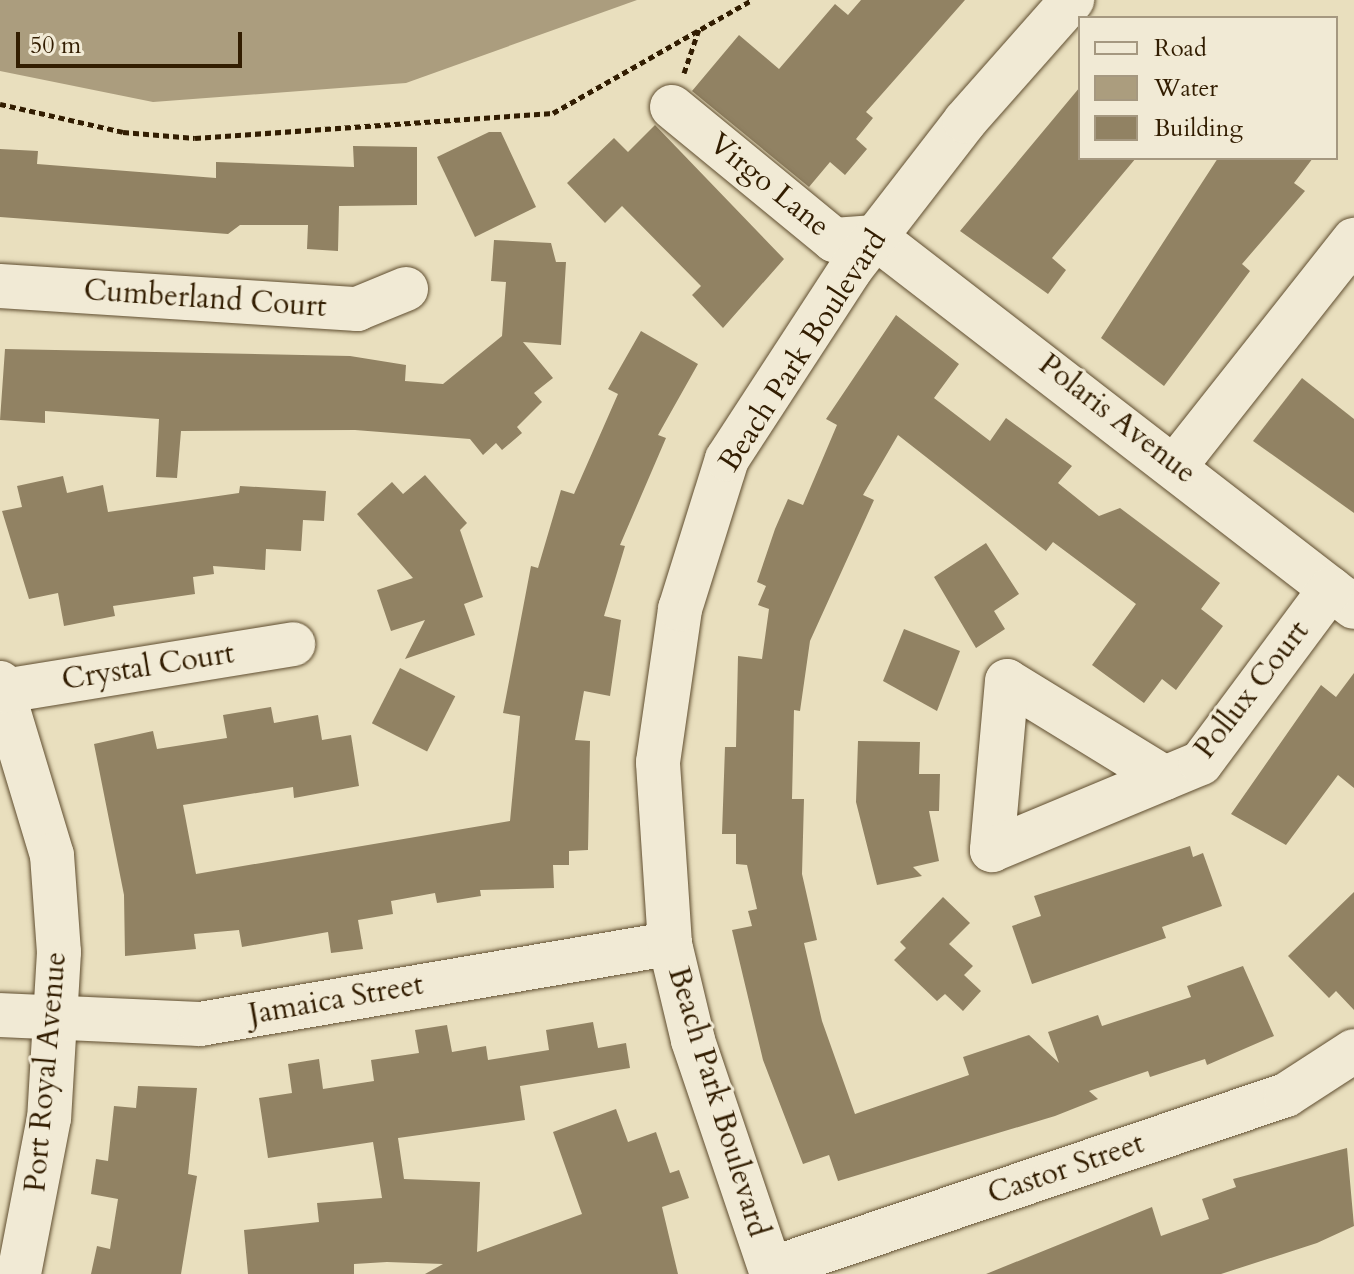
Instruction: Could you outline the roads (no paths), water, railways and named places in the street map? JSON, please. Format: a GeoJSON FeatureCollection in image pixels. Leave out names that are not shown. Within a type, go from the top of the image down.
{"type":"FeatureCollection","features":[{"type":"Feature","properties":{"kind":"street","name":"Beach Park Boulevard"},"geometry":{"type":"LineString","coordinates":[[771,1272],[693,1040],[670,944],[658,762],[680,609],[727,459],[875,237],[1072,0]]}},
{"type":"Feature","properties":{"kind":"street","name":"Virgo Lane"},"geometry":{"type":"LineString","coordinates":[[672,107],[834,240],[875,237]]}},
{"type":"Feature","properties":{"kind":"street","name":"Polaris Avenue"},"geometry":{"type":"LineString","coordinates":[[875,237],[1176,465],[1342,598]]}},
{"type":"Feature","properties":{"kind":"street"},"geometry":{"type":"LineString","coordinates":[[1176,465],[1354,240]]}},
{"type":"Feature","properties":{"kind":"street","name":"Cumberland Court"},"geometry":{"type":"LineString","coordinates":[[0,286],[357,309],[406,289]]}},
{"type":"Feature","properties":{"kind":"street","name":"Pollux Court"},"geometry":{"type":"LineString","coordinates":[[1165,778],[1201,763],[1342,598]]}},
{"type":"Feature","properties":{"kind":"street","name":"Crystal Court"},"geometry":{"type":"LineString","coordinates":[[2,687],[293,644]]}},
{"type":"Feature","properties":{"kind":"street","name":"Port Royal Avenue"},"geometry":{"type":"LineString","coordinates":[[2,687],[52,855],[57,1020],[49,1118],[19,1274]]}},
{"type":"Feature","properties":{"kind":"street","name":"Jamaica Street"},"geometry":{"type":"LineString","coordinates":[[0,1015],[57,1020],[200,1024],[670,944]]}},
{"type":"Feature","properties":{"kind":"street","name":"Castor Street"},"geometry":{"type":"LineString","coordinates":[[771,1272],[1286,1095],[1354,1051]]}},
{"type":"Feature","properties":{"kind":"water"},"geometry":{"type":"Polygon","coordinates":[[[0,0],[637,0],[406,83],[153,102],[0,71],[0,0]]]}}]}
